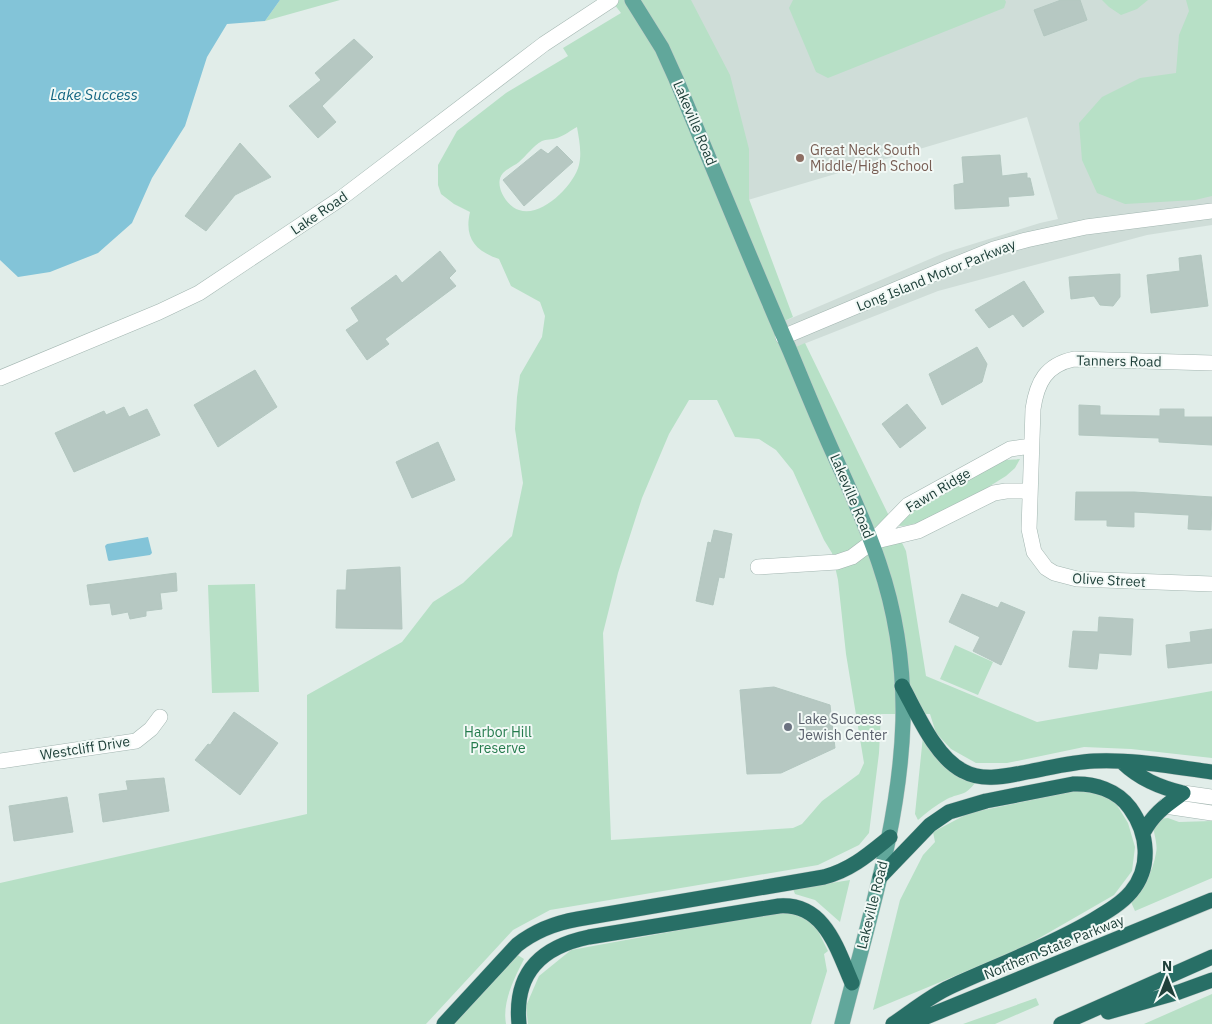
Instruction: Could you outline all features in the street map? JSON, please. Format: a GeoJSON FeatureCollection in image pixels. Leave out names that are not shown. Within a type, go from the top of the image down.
{"type":"FeatureCollection","features":[{"type":"Feature","properties":{"kind":"highway"},"geometry":{"type":"LineString","coordinates":[[902,686],[941,752],[954,765],[971,774],[995,777],[1083,762],[1122,762],[1212,772]]}},
{"type":"Feature","properties":{"kind":"highway"},"geometry":{"type":"LineString","coordinates":[[1122,762],[1150,783],[1183,793]]}},
{"type":"Feature","properties":{"kind":"highway"},"geometry":{"type":"LineString","coordinates":[[880,877],[926,828],[950,812],[986,801],[1073,784],[1092,785],[1110,791],[1128,805],[1143,833],[1145,852],[1142,873],[1132,891],[1125,898],[1101,915],[1062,937],[948,988],[893,1024]]}},
{"type":"Feature","properties":{"kind":"highway"},"geometry":{"type":"LineString","coordinates":[[1143,833],[1152,817],[1183,793]]}},
{"type":"Feature","properties":{"kind":"highway"},"geometry":{"type":"LineString","coordinates":[[444,1024],[518,945],[550,925],[824,878],[857,863],[890,837]]}},
{"type":"Feature","properties":{"kind":"highway","name":"Northern State Parkway"},"geometry":{"type":"LineString","coordinates":[[909,1024],[1212,900]]}},
{"type":"Feature","properties":{"kind":"highway"},"geometry":{"type":"LineString","coordinates":[[519,1024],[520,995],[525,978],[540,959],[560,945],[589,937],[779,906],[798,907],[814,915],[832,939],[852,983]]}},
{"type":"Feature","properties":{"kind":"highway"},"geometry":{"type":"LineString","coordinates":[[1062,1024],[1212,957]]}},
{"type":"Feature","properties":{"kind":"highway"},"geometry":{"type":"LineString","coordinates":[[1062,1024],[1179,992],[1212,980]]}},
{"type":"Feature","properties":{"kind":"main road","name":"Lakeville Road"},"geometry":{"type":"LineString","coordinates":[[632,0],[662,48],[676,79],[872,542],[893,615],[898,641],[902,686],[903,720],[898,785],[890,837],[843,1019]]}},
{"type":"Feature","properties":{"kind":"street","name":"Lake Road"},"geometry":{"type":"LineString","coordinates":[[0,378],[159,312],[199,293],[340,199],[544,44],[611,0]]}},
{"type":"Feature","properties":{"kind":"street","name":"Long Island Motor Parkway"},"geometry":{"type":"LineString","coordinates":[[784,337],[994,249],[1086,227],[1212,211]]}},
{"type":"Feature","properties":{"kind":"street","name":"Tanners Road"},"geometry":{"type":"LineString","coordinates":[[1031,446],[1033,409],[1037,389],[1048,372],[1064,361],[1086,358],[1212,363]]}},
{"type":"Feature","properties":{"kind":"street","name":"Fawn Ridge"},"geometry":{"type":"LineString","coordinates":[[872,542],[908,505],[1010,449],[1031,446]]}},
{"type":"Feature","properties":{"kind":"street","name":"Olive Street"},"geometry":{"type":"LineString","coordinates":[[1031,446],[1029,528],[1034,552],[1040,561],[1054,573],[1077,579],[1212,584]]}},
{"type":"Feature","properties":{"kind":"street","name":"Fawn Ridge"},"geometry":{"type":"LineString","coordinates":[[872,542],[918,531],[994,493],[1030,491]]}},
{"type":"Feature","properties":{"kind":"street"},"geometry":{"type":"LineString","coordinates":[[758,567],[836,562],[852,558],[872,542]]}},
{"type":"Feature","properties":{"kind":"street","name":"Westcliff Drive"},"geometry":{"type":"LineString","coordinates":[[0,761],[136,741],[151,729],[160,717]]}},
{"type":"Feature","properties":{"kind":"street"},"geometry":{"type":"LineString","coordinates":[[1183,793],[1212,797]]}},
{"type":"Feature","properties":{"kind":"street"},"geometry":{"type":"LineString","coordinates":[[1165,806],[1212,812]]}},
{"type":"Feature","properties":{"kind":"shaded area","name":"Great Neck South Middle/High School"},"geometry":{"type":"Polygon","coordinates":[[[634,0],[1212,0],[1212,225],[1147,235],[938,291],[791,349],[780,323],[944,253],[1058,219],[1027,117],[731,205],[634,0]]]}},
{"type":"Feature","properties":{"kind":"green space"},"geometry":{"type":"Polygon","coordinates":[[[280,0],[340,0],[265,21],[280,0]]]}},
{"type":"Feature","properties":{"kind":"green space","name":"Harbor Hill Preserve"},"geometry":{"type":"Polygon","coordinates":[[[611,0],[691,0],[730,75],[749,149],[749,199],[793,317],[780,323],[791,349],[805,343],[906,551],[926,676],[1037,722],[1212,691],[1212,758],[1131,749],[1084,747],[1007,763],[976,763],[951,749],[936,733],[930,714],[881,714],[879,753],[869,833],[859,845],[818,865],[550,910],[513,930],[426,1024],[0,1024],[0,883],[307,814],[307,695],[402,642],[433,602],[463,583],[512,536],[523,483],[515,429],[520,375],[542,337],[545,316],[540,302],[511,286],[499,259],[484,252],[473,242],[469,229],[470,212],[454,204],[441,194],[438,185],[438,165],[457,131],[506,93],[568,56],[563,48],[621,13],[611,0]],[[577,127],[555,139],[542,141],[519,162],[503,173],[499,183],[500,188],[502,194],[514,208],[528,211],[547,205],[571,182],[580,160],[577,127]],[[689,400],[669,434],[642,498],[618,573],[603,633],[611,840],[793,828],[802,824],[822,801],[859,774],[864,763],[846,654],[838,580],[832,553],[824,540],[793,471],[776,450],[759,439],[735,437],[717,400],[689,400]]]}},
{"type":"Feature","properties":{"kind":"green space"},"geometry":{"type":"Polygon","coordinates":[[[793,0],[1005,0],[1006,2],[1004,8],[828,78],[816,72],[789,8],[793,0]]]}},
{"type":"Feature","properties":{"kind":"green space"},"geometry":{"type":"Polygon","coordinates":[[[1102,0],[1148,0],[1137,9],[1121,15],[1102,0]]]}},
{"type":"Feature","properties":{"kind":"green space"},"geometry":{"type":"Polygon","coordinates":[[[1186,0],[1212,0],[1212,196],[1195,200],[1125,204],[1097,193],[1082,160],[1079,123],[1102,97],[1140,78],[1176,73],[1179,35],[1189,11],[1186,0]]]}},
{"type":"Feature","properties":{"kind":"green space"},"geometry":{"type":"Polygon","coordinates":[[[1020,459],[1015,468],[1006,476],[969,499],[925,520],[911,525],[899,526],[904,517],[916,507],[991,465],[1006,460],[1020,459]]]}},
{"type":"Feature","properties":{"kind":"green space"},"geometry":{"type":"Polygon","coordinates":[[[255,584],[259,692],[212,693],[208,585],[255,584]]]}},
{"type":"Feature","properties":{"kind":"green space"},"geometry":{"type":"Polygon","coordinates":[[[955,645],[993,662],[978,695],[940,679],[955,645]]]}},
{"type":"Feature","properties":{"kind":"green space"},"geometry":{"type":"Polygon","coordinates":[[[923,736],[939,760],[949,770],[976,782],[966,792],[943,801],[918,820],[915,814],[923,736]]]}},
{"type":"Feature","properties":{"kind":"green space"},"geometry":{"type":"Polygon","coordinates":[[[1076,791],[1094,792],[1115,802],[1128,823],[1135,847],[1132,871],[1114,895],[1022,948],[873,1010],[900,900],[923,855],[935,842],[933,832],[969,813],[1076,791]]]}},
{"type":"Feature","properties":{"kind":"green space"},"geometry":{"type":"Polygon","coordinates":[[[1168,818],[1179,822],[1212,821],[1212,878],[1135,911],[1131,902],[1147,879],[1155,860],[1157,847],[1153,826],[1158,819],[1168,818]]]}},
{"type":"Feature","properties":{"kind":"green space"},"geometry":{"type":"Polygon","coordinates":[[[850,880],[840,922],[815,900],[795,894],[793,889],[850,880]]]}},
{"type":"Feature","properties":{"kind":"green space"},"geometry":{"type":"Polygon","coordinates":[[[773,913],[800,914],[817,929],[828,951],[824,954],[827,971],[811,1024],[528,1024],[526,1006],[539,976],[571,950],[773,913]]]}},
{"type":"Feature","properties":{"kind":"green space"},"geometry":{"type":"Polygon","coordinates":[[[516,954],[524,959],[507,999],[506,1024],[452,1024],[516,954]]]}},
{"type":"Feature","properties":{"kind":"green space"},"geometry":{"type":"Polygon","coordinates":[[[1212,994],[1212,1024],[1144,1024],[1212,994]]]}},
{"type":"Feature","properties":{"kind":"green space"},"geometry":{"type":"Polygon","coordinates":[[[1036,998],[1039,1005],[995,1024],[963,1024],[1036,998]]]}},
{"type":"Feature","properties":{"kind":"water","name":"Lake Success"},"geometry":{"type":"Polygon","coordinates":[[[0,0],[280,0],[265,21],[227,24],[207,57],[185,126],[152,178],[132,223],[98,253],[50,272],[18,277],[0,260],[0,0]]]}},
{"type":"Feature","properties":{"kind":"water"},"geometry":{"type":"Polygon","coordinates":[[[148,537],[152,553],[150,555],[108,560],[105,546],[107,544],[148,537]]]}},
{"type":"Feature","properties":{"kind":"building"},"geometry":{"type":"Polygon","coordinates":[[[1061,0],[1080,0],[1087,20],[1044,36],[1034,10],[1061,0]]]}},
{"type":"Feature","properties":{"kind":"building"},"geometry":{"type":"Polygon","coordinates":[[[354,39],[373,57],[322,106],[336,122],[318,138],[289,106],[321,80],[315,73],[354,39]]]}},
{"type":"Feature","properties":{"kind":"building"},"geometry":{"type":"Polygon","coordinates":[[[240,143],[271,177],[235,195],[206,231],[185,216],[240,143]]]}},
{"type":"Feature","properties":{"kind":"building"},"geometry":{"type":"Polygon","coordinates":[[[557,146],[573,162],[524,206],[503,180],[541,149],[548,154],[557,146]]]}},
{"type":"Feature","properties":{"kind":"building"},"geometry":{"type":"Polygon","coordinates":[[[1000,155],[1002,176],[1027,173],[1027,178],[1030,178],[1034,195],[1008,197],[1009,206],[955,209],[954,185],[964,183],[962,157],[1000,155]]]}},
{"type":"Feature","properties":{"kind":"building"},"geometry":{"type":"Polygon","coordinates":[[[440,251],[456,271],[449,278],[456,286],[385,339],[389,344],[367,360],[346,330],[359,321],[351,308],[396,275],[402,283],[440,251]]]}},
{"type":"Feature","properties":{"kind":"building"},"geometry":{"type":"Polygon","coordinates":[[[1201,255],[1208,306],[1151,313],[1147,275],[1180,271],[1179,258],[1201,255]]]}},
{"type":"Feature","properties":{"kind":"building"},"geometry":{"type":"Polygon","coordinates":[[[1120,274],[1120,297],[1113,306],[1100,305],[1094,296],[1071,299],[1069,277],[1120,274]]]}},
{"type":"Feature","properties":{"kind":"building"},"geometry":{"type":"Polygon","coordinates":[[[1024,281],[1044,312],[1023,327],[1013,314],[989,328],[975,310],[1024,281]]]}},
{"type":"Feature","properties":{"kind":"building"},"geometry":{"type":"Polygon","coordinates":[[[977,347],[987,364],[982,382],[942,405],[929,374],[977,347]]]}},
{"type":"Feature","properties":{"kind":"building"},"geometry":{"type":"Polygon","coordinates":[[[255,370],[277,407],[218,447],[194,405],[255,370]]]}},
{"type":"Feature","properties":{"kind":"building"},"geometry":{"type":"Polygon","coordinates":[[[907,404],[926,428],[900,448],[882,424],[907,404]]]}},
{"type":"Feature","properties":{"kind":"building"},"geometry":{"type":"Polygon","coordinates":[[[1079,405],[1100,406],[1100,415],[1160,416],[1160,409],[1184,409],[1184,417],[1212,417],[1212,445],[1159,442],[1159,438],[1079,435],[1079,405]]]}},
{"type":"Feature","properties":{"kind":"building"},"geometry":{"type":"Polygon","coordinates":[[[124,407],[129,417],[147,409],[160,435],[74,472],[55,433],[104,411],[106,415],[124,407]]]}},
{"type":"Feature","properties":{"kind":"building"},"geometry":{"type":"Polygon","coordinates":[[[438,442],[455,480],[412,498],[396,462],[438,442]]]}},
{"type":"Feature","properties":{"kind":"building"},"geometry":{"type":"Polygon","coordinates":[[[1076,492],[1134,492],[1212,497],[1211,530],[1188,529],[1189,515],[1134,512],[1134,527],[1107,526],[1107,520],[1075,520],[1076,492]]]}},
{"type":"Feature","properties":{"kind":"building"},"geometry":{"type":"Polygon","coordinates":[[[714,530],[732,534],[724,578],[719,577],[713,605],[696,601],[708,542],[711,543],[714,530]]]}},
{"type":"Feature","properties":{"kind":"building"},"geometry":{"type":"Polygon","coordinates":[[[400,567],[402,629],[336,628],[337,590],[346,590],[347,570],[400,567]]]}},
{"type":"Feature","properties":{"kind":"building"},"geometry":{"type":"Polygon","coordinates":[[[176,573],[177,591],[160,593],[162,609],[146,611],[146,616],[130,619],[128,612],[112,615],[110,603],[90,605],[87,585],[176,573]]]}},
{"type":"Feature","properties":{"kind":"building"},"geometry":{"type":"Polygon","coordinates":[[[962,594],[998,608],[1001,602],[1025,612],[1001,665],[973,651],[980,637],[949,622],[962,594]]]}},
{"type":"Feature","properties":{"kind":"building"},"geometry":{"type":"Polygon","coordinates":[[[1099,617],[1133,619],[1131,655],[1099,653],[1097,669],[1069,667],[1073,631],[1098,632],[1099,617]]]}},
{"type":"Feature","properties":{"kind":"building"},"geometry":{"type":"Polygon","coordinates":[[[1212,629],[1212,663],[1168,668],[1166,645],[1191,642],[1190,632],[1212,629]]]}},
{"type":"Feature","properties":{"kind":"building","name":"Lake Success Jewish Center"},"geometry":{"type":"Polygon","coordinates":[[[774,687],[830,705],[835,748],[781,773],[747,774],[740,690],[774,687]]]}},
{"type":"Feature","properties":{"kind":"building"},"geometry":{"type":"Polygon","coordinates":[[[234,712],[278,743],[240,795],[195,760],[208,744],[210,745],[234,712]]]}},
{"type":"Feature","properties":{"kind":"building"},"geometry":{"type":"Polygon","coordinates":[[[164,778],[169,811],[103,822],[99,794],[128,790],[126,781],[164,778]]]}},
{"type":"Feature","properties":{"kind":"building"},"geometry":{"type":"Polygon","coordinates":[[[67,797],[73,832],[14,841],[9,806],[67,797]]]}},
{"type":"Feature","properties":{"kind":"place","name":"Great Neck South Middle/High School"},"geometry":{"type":"Point","coordinates":[800,158]}},
{"type":"Feature","properties":{"kind":"place","name":"Lake Success Jewish Center"},"geometry":{"type":"Point","coordinates":[788,727]}}]}
